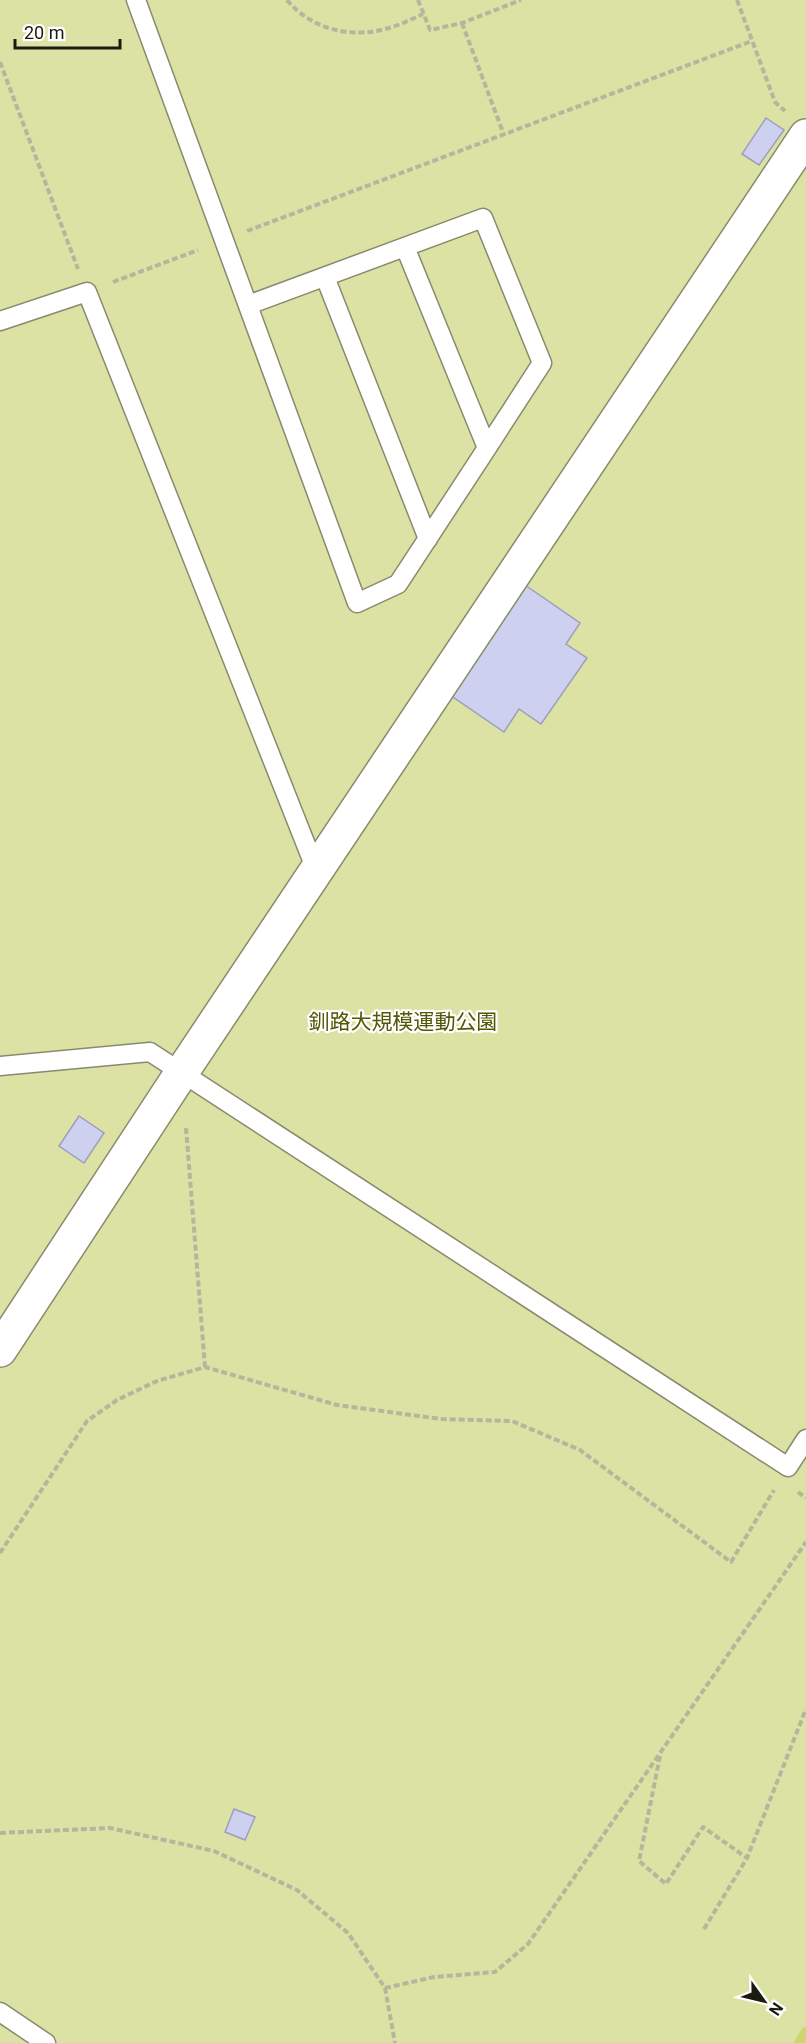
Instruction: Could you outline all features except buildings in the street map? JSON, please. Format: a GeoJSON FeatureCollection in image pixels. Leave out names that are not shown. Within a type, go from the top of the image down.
{"type":"FeatureCollection","features":[{"type":"Feature","properties":{"kind":"street"},"geometry":{"type":"LineString","coordinates":[[0,1350],[316,870],[798,126]]}},
{"type":"Feature","properties":{"kind":"lane"},"geometry":{"type":"LineString","coordinates":[[136,0],[357,603],[398,584],[542,363],[483,218],[248,305]]}},
{"type":"Feature","properties":{"kind":"lane"},"geometry":{"type":"LineString","coordinates":[[405,247],[487,448]]}},
{"type":"Feature","properties":{"kind":"lane"},"geometry":{"type":"LineString","coordinates":[[325,277],[428,539]]}},
{"type":"Feature","properties":{"kind":"lane"},"geometry":{"type":"LineString","coordinates":[[0,321],[87,292],[316,870]]}},
{"type":"Feature","properties":{"kind":"lane"},"geometry":{"type":"LineString","coordinates":[[0,1065],[150,1052],[788,1467],[806,1439]]}},
{"type":"Feature","properties":{"kind":"lane"},"geometry":{"type":"LineString","coordinates":[[0,2013],[46,2043]]}},
{"type":"Feature","properties":{"kind":"path"},"geometry":{"type":"LineString","coordinates":[[287,0],[296,11],[324,28],[356,34],[388,28],[423,14]]}},
{"type":"Feature","properties":{"kind":"path"},"geometry":{"type":"LineString","coordinates":[[418,0],[430,30],[462,23],[521,0]]}},
{"type":"Feature","properties":{"kind":"path"},"geometry":{"type":"LineString","coordinates":[[737,0],[776,102],[798,126]]}},
{"type":"Feature","properties":{"kind":"path"},"geometry":{"type":"LineString","coordinates":[[462,23],[504,135]]}},
{"type":"Feature","properties":{"kind":"path"},"geometry":{"type":"LineString","coordinates":[[0,62],[87,292],[752,41]]}},
{"type":"Feature","properties":{"kind":"path"},"geometry":{"type":"LineString","coordinates":[[182,1072],[205,1367]]}},
{"type":"Feature","properties":{"kind":"path"},"geometry":{"type":"LineString","coordinates":[[0,1553],[87,1420],[117,1400],[157,1381],[205,1367],[337,1405],[441,1419],[512,1420],[580,1450],[731,1562],[788,1467]]}},
{"type":"Feature","properties":{"kind":"path"},"geometry":{"type":"LineString","coordinates":[[385,1988],[434,1977],[495,1972],[528,1944],[806,1542]]}},
{"type":"Feature","properties":{"kind":"path"},"geometry":{"type":"LineString","coordinates":[[704,1929],[747,1858],[806,1709]]}},
{"type":"Feature","properties":{"kind":"path"},"geometry":{"type":"LineString","coordinates":[[661,1752],[639,1861],[666,1884],[703,1827],[747,1858]]}},
{"type":"Feature","properties":{"kind":"path"},"geometry":{"type":"LineString","coordinates":[[0,1833],[110,1828],[214,1851],[297,1890],[348,1933],[385,1988],[394,2043]]}},
{"type":"Feature","properties":{"kind":"green space","name":"釧路大規模運動公園"},"geometry":{"type":"Polygon","coordinates":[[[0,0],[806,0],[806,2043],[0,2043],[0,0]]]}},
{"type":"Feature","properties":{"kind":"waterway"},"geometry":{"type":"LineString","coordinates":[[799,2043],[806,2032]]}}]}
